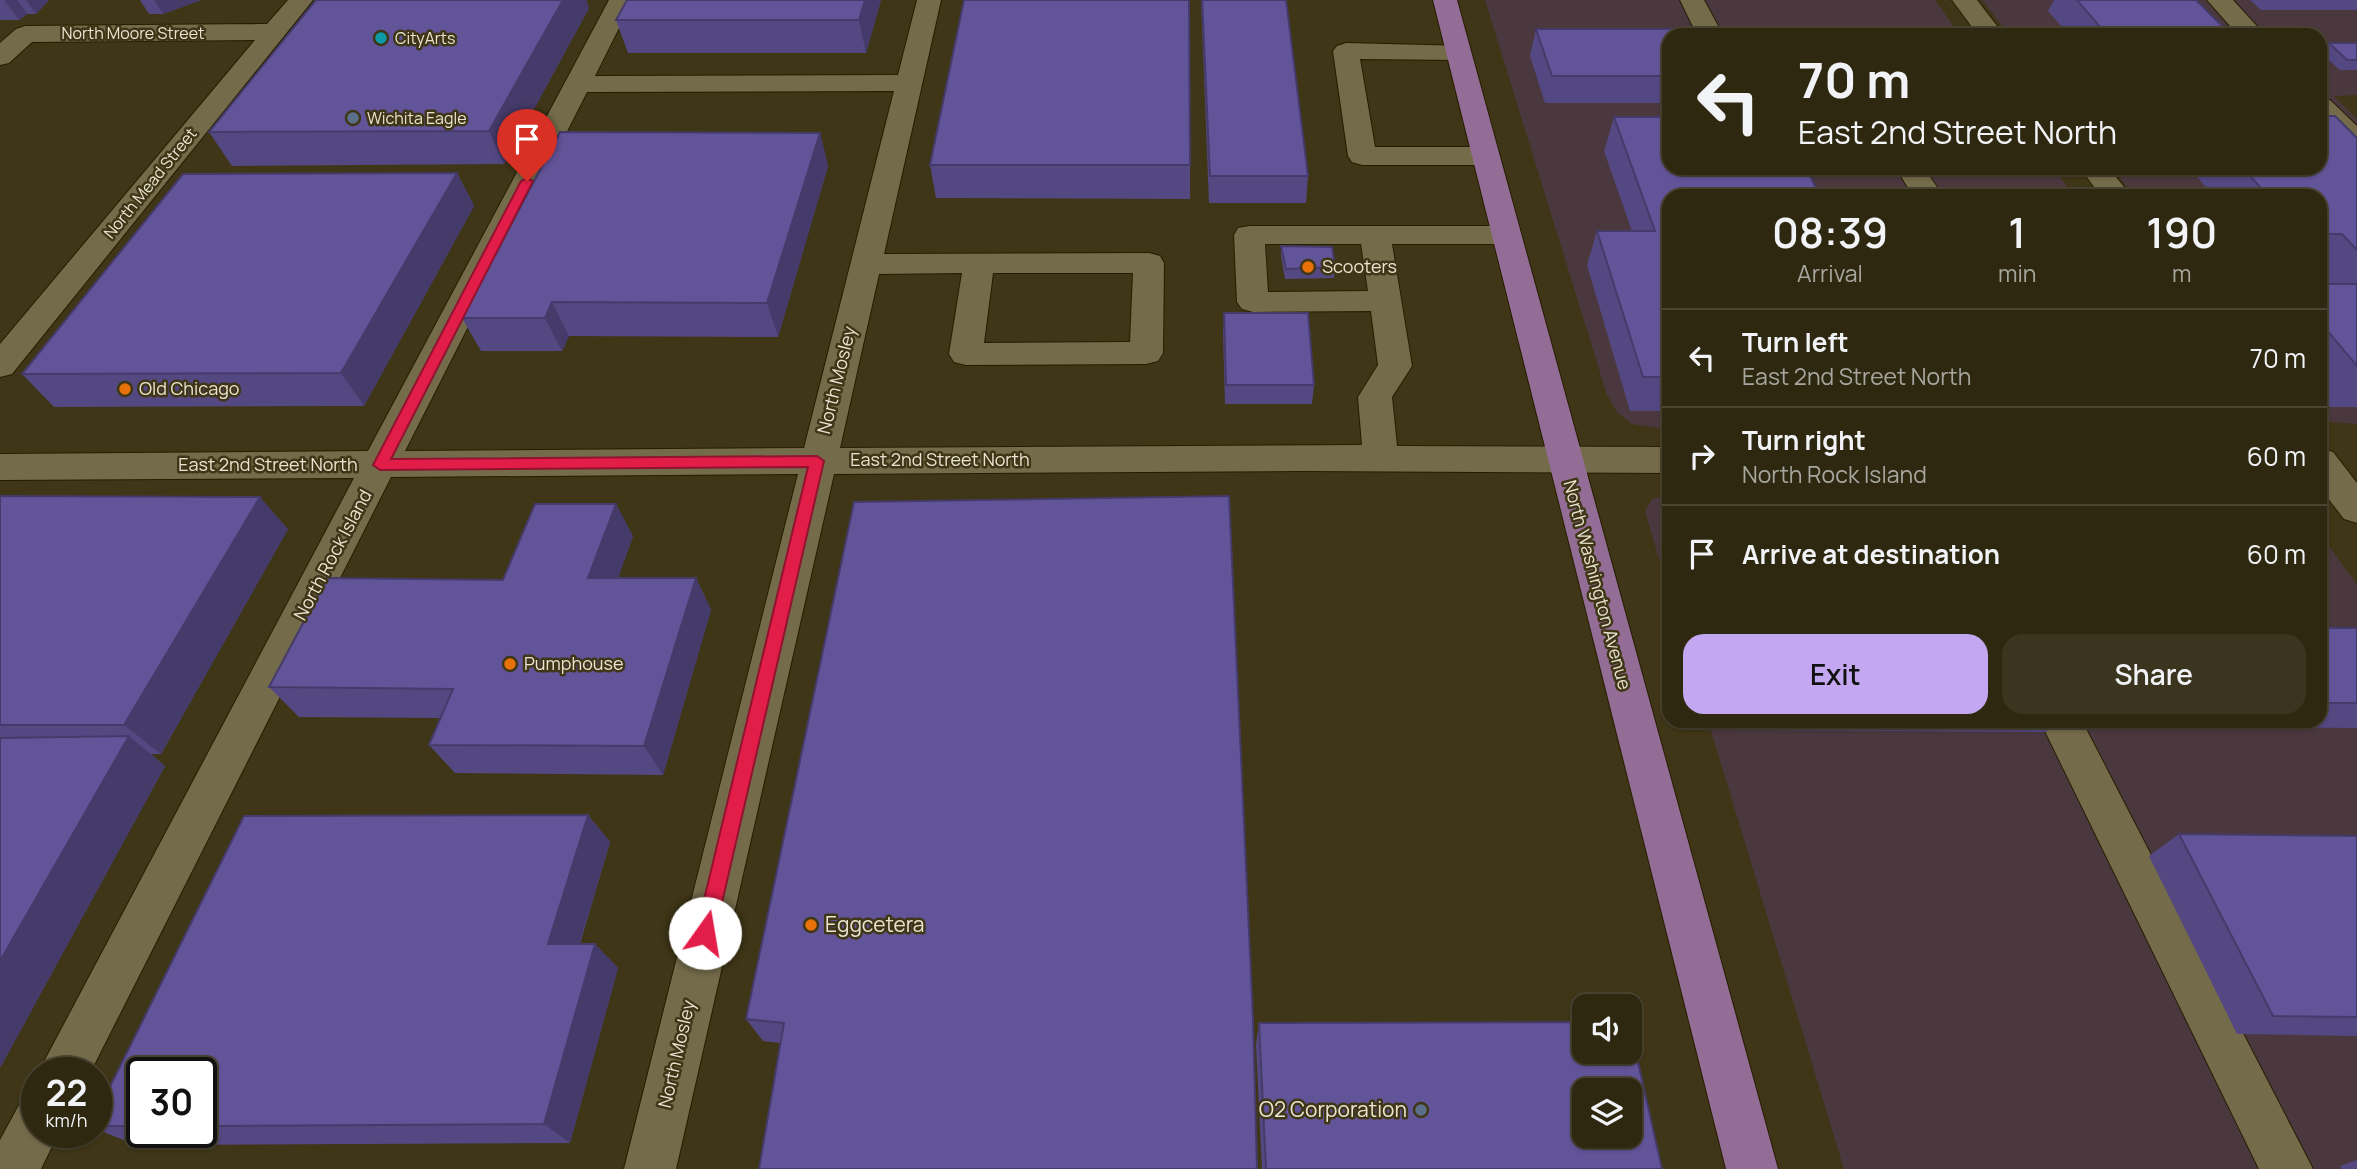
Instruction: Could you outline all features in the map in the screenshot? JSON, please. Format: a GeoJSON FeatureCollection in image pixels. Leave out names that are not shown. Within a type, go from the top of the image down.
{"type":"FeatureCollection","features":[{"type":"Feature","properties":{"kind":"main road","name":"North Washington Avenue"},"geometry":{"type":"LineString","coordinates":[[1445,0],[1752,1169]]}},
{"type":"Feature","properties":{"kind":"street","name":"North Mead Street"},"geometry":{"type":"LineString","coordinates":[[0,366],[301,0]]}},
{"type":"Feature","properties":{"kind":"street","name":"North Rock Island"},"geometry":{"type":"LineString","coordinates":[[71,1057],[621,0]]}},
{"type":"Feature","properties":{"kind":"street","name":"North Mosley"},"geometry":{"type":"LineString","coordinates":[[650,1169],[929,0]]}},
{"type":"Feature","properties":{"kind":"street"},"geometry":{"type":"LineString","coordinates":[[1692,0],[1706,28]]}},
{"type":"Feature","properties":{"kind":"street"},"geometry":{"type":"LineString","coordinates":[[1964,0],[1986,28]]}},
{"type":"Feature","properties":{"kind":"street"},"geometry":{"type":"LineString","coordinates":[[2219,0],[2245,28]]}},
{"type":"Feature","properties":{"kind":"street","name":"North Moore Street"},"geometry":{"type":"LineString","coordinates":[[0,57],[12,33],[275,32]]}},
{"type":"Feature","properties":{"kind":"street"},"geometry":{"type":"LineString","coordinates":[[1458,52],[1346,51],[1362,156],[1485,156]]}},
{"type":"Feature","properties":{"kind":"street"},"geometry":{"type":"LineString","coordinates":[[578,84],[909,83]]}},
{"type":"Feature","properties":{"kind":"street"},"geometry":{"type":"LineString","coordinates":[[2327,113],[2357,141]]}},
{"type":"Feature","properties":{"kind":"street"},"geometry":{"type":"LineString","coordinates":[[2100,175],[2110,189]]}},
{"type":"Feature","properties":{"kind":"street"},"geometry":{"type":"LineString","coordinates":[[1385,301],[1253,302],[1249,235],[1505,234]]}},
{"type":"Feature","properties":{"kind":"street"},"geometry":{"type":"LineString","coordinates":[[1375,235],[1395,366],[1375,397],[1381,458]]}},
{"type":"Feature","properties":{"kind":"street"},"geometry":{"type":"LineString","coordinates":[[865,264],[979,263],[1149,263],[1146,353],[966,354],[979,263]]}},
{"type":"Feature","properties":{"kind":"street","name":"East 2nd Street North"},"geometry":{"type":"LineString","coordinates":[[0,467],[1381,458],[1662,460]]}},
{"type":"Feature","properties":{"kind":"street"},"geometry":{"type":"LineString","coordinates":[[2327,462],[2357,462]]}},
{"type":"Feature","properties":{"kind":"street"},"geometry":{"type":"LineString","coordinates":[[2327,470],[2357,509]]}},
{"type":"Feature","properties":{"kind":"street"},"geometry":{"type":"LineString","coordinates":[[2065,728],[2287,1169]]}},
{"type":"Feature","properties":{"kind":"street"},"geometry":{"type":"LineString","coordinates":[[13,1169],[24,1148]]}},
{"type":"Feature","properties":{"kind":"shaded area"},"geometry":{"type":"Polygon","coordinates":[[[1485,0],[1935,0],[1955,28],[1662,28],[1662,175],[2059,175],[2069,189],[1662,189],[1662,429],[1632,424],[1617,412],[1607,395],[1485,0]]]}},
{"type":"Feature","properties":{"kind":"shaded area"},"geometry":{"type":"Polygon","coordinates":[[[1982,0],[2357,0],[2357,95],[2334,96],[2357,119],[2357,424],[2327,422],[2327,189],[2128,189],[2118,175],[2327,175],[2327,28],[2004,28],[1982,0]]]}},
{"type":"Feature","properties":{"kind":"shaded area"},"geometry":{"type":"Polygon","coordinates":[[[1662,496],[1662,569],[1645,511],[1652,499],[1662,496]]]}},
{"type":"Feature","properties":{"kind":"shaded area"},"geometry":{"type":"Polygon","coordinates":[[[2327,543],[2357,585],[2357,1169],[1844,1169],[1710,728],[2327,728],[2327,543]]]}},
{"type":"Feature","properties":{"kind":"building"},"geometry":{"type":"Polygon","coordinates":[[[316,0],[563,0],[489,131],[209,132],[316,0]]]}},
{"type":"Feature","properties":{"kind":"building"},"geometry":{"type":"Polygon","coordinates":[[[627,0],[865,0],[859,20],[616,20],[627,0]]]}},
{"type":"Feature","properties":{"kind":"building"},"geometry":{"type":"Polygon","coordinates":[[[964,0],[1189,0],[1190,165],[930,165],[964,0]]]}},
{"type":"Feature","properties":{"kind":"building"},"geometry":{"type":"Polygon","coordinates":[[[1202,0],[1286,0],[1308,176],[1210,176],[1202,0]]]}},
{"type":"Feature","properties":{"kind":"building"},"geometry":{"type":"Polygon","coordinates":[[[2077,0],[2196,0],[2224,28],[2101,28],[2077,0]]]}},
{"type":"Feature","properties":{"kind":"building"},"geometry":{"type":"Polygon","coordinates":[[[1902,27],[1903,28],[1734,28],[1902,27]]]}},
{"type":"Feature","properties":{"kind":"building"},"geometry":{"type":"Polygon","coordinates":[[[1536,29],[1662,29],[1662,76],[1552,76],[1536,29]]]}},
{"type":"Feature","properties":{"kind":"building"},"geometry":{"type":"Polygon","coordinates":[[[2329,43],[2357,43],[2357,60],[2347,60],[2329,43]]]}},
{"type":"Feature","properties":{"kind":"building"},"geometry":{"type":"Polygon","coordinates":[[[2327,116],[2335,116],[2357,138],[2357,250],[2342,234],[2327,234],[2327,189],[2262,189],[2249,175],[2327,175],[2327,116]]]}},
{"type":"Feature","properties":{"kind":"building"},"geometry":{"type":"Polygon","coordinates":[[[1614,117],[1662,117],[1662,175],[1810,175],[1816,189],[1662,189],[1662,377],[1643,377],[1597,231],[1655,231],[1614,117]]]}},
{"type":"Feature","properties":{"kind":"building"},"geometry":{"type":"Polygon","coordinates":[[[560,132],[820,133],[767,303],[552,302],[545,318],[462,318],[560,132]]]}},
{"type":"Feature","properties":{"kind":"building"},"geometry":{"type":"Polygon","coordinates":[[[457,173],[341,373],[22,374],[183,174],[457,173]]]}},
{"type":"Feature","properties":{"kind":"building"},"geometry":{"type":"Polygon","coordinates":[[[1281,246],[1332,247],[1335,267],[1286,269],[1281,246]]]}},
{"type":"Feature","properties":{"kind":"building"},"geometry":{"type":"Polygon","coordinates":[[[2327,284],[2357,284],[2357,366],[2327,330],[2327,284]]]}},
{"type":"Feature","properties":{"kind":"building"},"geometry":{"type":"Polygon","coordinates":[[[1224,313],[1308,313],[1314,385],[1226,385],[1224,313]]]}},
{"type":"Feature","properties":{"kind":"building"},"geometry":{"type":"Polygon","coordinates":[[[0,496],[260,497],[124,725],[0,725],[0,496]]]}},
{"type":"Feature","properties":{"kind":"building"},"geometry":{"type":"Polygon","coordinates":[[[1229,496],[1253,1019],[1257,1169],[759,1169],[784,1023],[746,1019],[854,502],[1229,496]]]}},
{"type":"Feature","properties":{"kind":"building","name":"Pumphouse"},"geometry":{"type":"Polygon","coordinates":[[[535,504],[616,504],[588,578],[696,578],[644,746],[429,745],[453,689],[269,687],[327,578],[503,580],[535,504]]]}},
{"type":"Feature","properties":{"kind":"building"},"geometry":{"type":"Polygon","coordinates":[[[2327,628],[2357,628],[2357,703],[2327,703],[2327,628]]]}},
{"type":"Feature","properties":{"kind":"building"},"geometry":{"type":"Polygon","coordinates":[[[129,736],[0,961],[0,738],[129,736]]]}},
{"type":"Feature","properties":{"kind":"building"},"geometry":{"type":"Polygon","coordinates":[[[588,815],[548,944],[595,944],[544,1124],[217,1126],[217,1057],[126,1057],[126,1126],[112,1126],[112,1083],[244,816],[588,815]]]}},
{"type":"Feature","properties":{"kind":"building"},"geometry":{"type":"Polygon","coordinates":[[[2179,834],[2357,836],[2357,1017],[2273,1016],[2179,834]]]}},
{"type":"Feature","properties":{"kind":"building","name":"O2 Corporation"},"geometry":{"type":"Polygon","coordinates":[[[1572,1022],[1572,1064],[1638,1064],[1642,1078],[1572,1078],[1572,1148],[1642,1148],[1642,1080],[1662,1169],[1266,1169],[1259,1023],[1572,1022]]]}},
{"type":"Feature","properties":{"kind":"place","name":"CityArts"},"geometry":{"type":"Point","coordinates":[381,38]}},
{"type":"Feature","properties":{"kind":"place","name":"Wichita Eagle"},"geometry":{"type":"Point","coordinates":[353,118]}},
{"type":"Feature","properties":{"kind":"place","name":"Scooters"},"geometry":{"type":"Point","coordinates":[1308,267]}},
{"type":"Feature","properties":{"kind":"place","name":"Old Chicago"},"geometry":{"type":"Point","coordinates":[125,389]}},
{"type":"Feature","properties":{"kind":"place","name":"Pumphouse"},"geometry":{"type":"Point","coordinates":[510,664]}},
{"type":"Feature","properties":{"kind":"place","name":"Eggcetera"},"geometry":{"type":"Point","coordinates":[811,925]}},
{"type":"Feature","properties":{"kind":"place","name":"O2 Corporation"},"geometry":{"type":"Point","coordinates":[1421,1110]}},
{"type":"Feature","properties":{"kind":"route"},"geometry":{"type":"LineString","coordinates":[[527,181],[380,465],[817,461],[705,933]]}}]}
